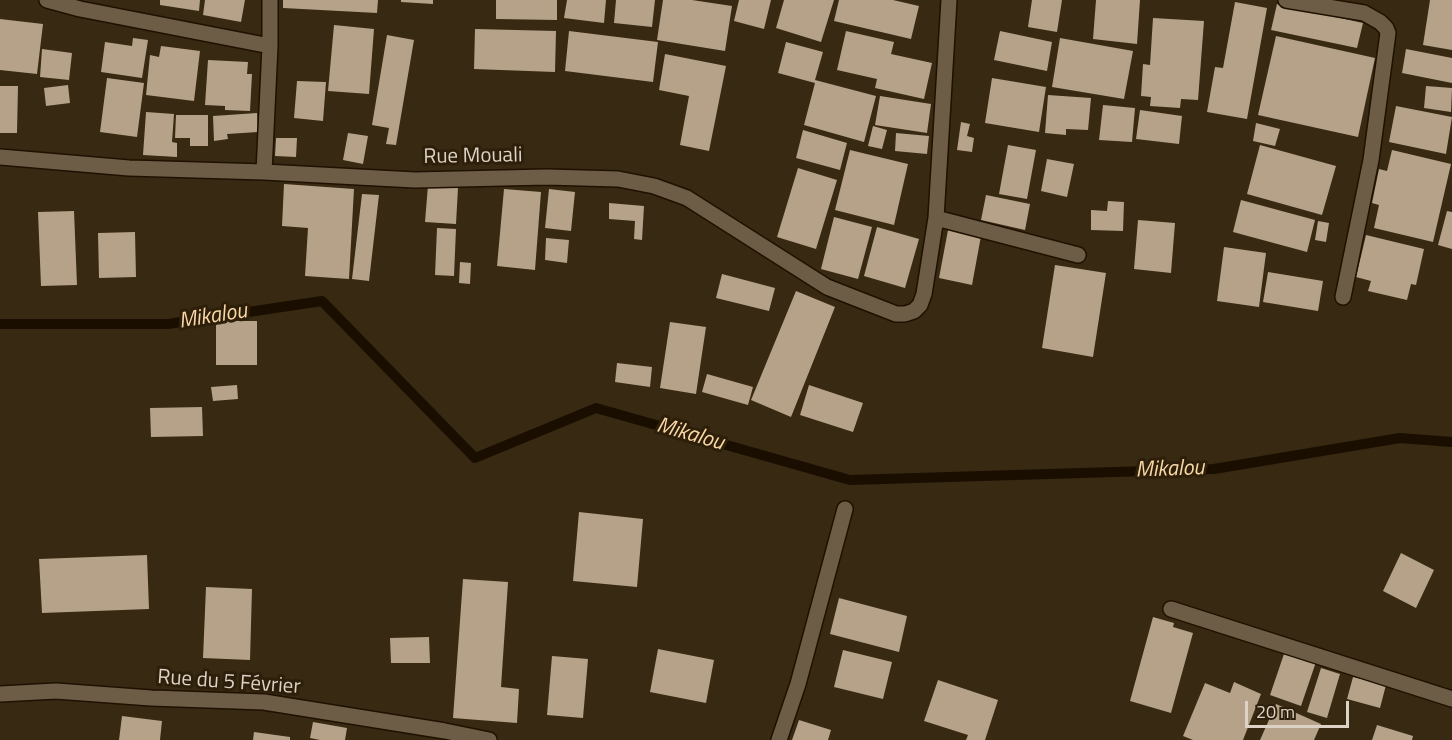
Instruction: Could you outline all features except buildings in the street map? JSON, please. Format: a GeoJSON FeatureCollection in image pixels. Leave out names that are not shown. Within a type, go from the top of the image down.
{"type":"FeatureCollection","features":[{"type":"Feature","properties":{"kind":"street"},"geometry":{"type":"LineString","coordinates":[[47,0],[80,9],[270,45]]}},
{"type":"Feature","properties":{"kind":"street"},"geometry":{"type":"LineString","coordinates":[[264,172],[270,0]]}},
{"type":"Feature","properties":{"kind":"street"},"geometry":{"type":"LineString","coordinates":[[949,0],[936,218],[1078,255]]}},
{"type":"Feature","properties":{"kind":"street"},"geometry":{"type":"LineString","coordinates":[[1286,0],[1364,13],[1380,21],[1388,33],[1371,160],[1343,297]]}},
{"type":"Feature","properties":{"kind":"street","name":"Rue Mouali"},"geometry":{"type":"LineString","coordinates":[[0,157],[129,168],[415,180],[547,177],[618,179],[654,186],[687,198],[827,287],[897,314],[914,311],[920,305],[924,294],[936,218]]}},
{"type":"Feature","properties":{"kind":"street"},"geometry":{"type":"LineString","coordinates":[[779,740],[798,684],[845,508]]}},
{"type":"Feature","properties":{"kind":"street"},"geometry":{"type":"LineString","coordinates":[[1172,609],[1452,699]]}},
{"type":"Feature","properties":{"kind":"street","name":"Rue du 5 Février"},"geometry":{"type":"LineString","coordinates":[[0,694],[56,691],[151,698],[264,702],[489,740]]}},
{"type":"Feature","properties":{"kind":"waterway","name":"Mikalou"},"geometry":{"type":"LineString","coordinates":[[0,324],[168,324],[322,301],[475,458],[596,408],[850,480],[1214,469],[1400,438],[1452,442]]}}]}
